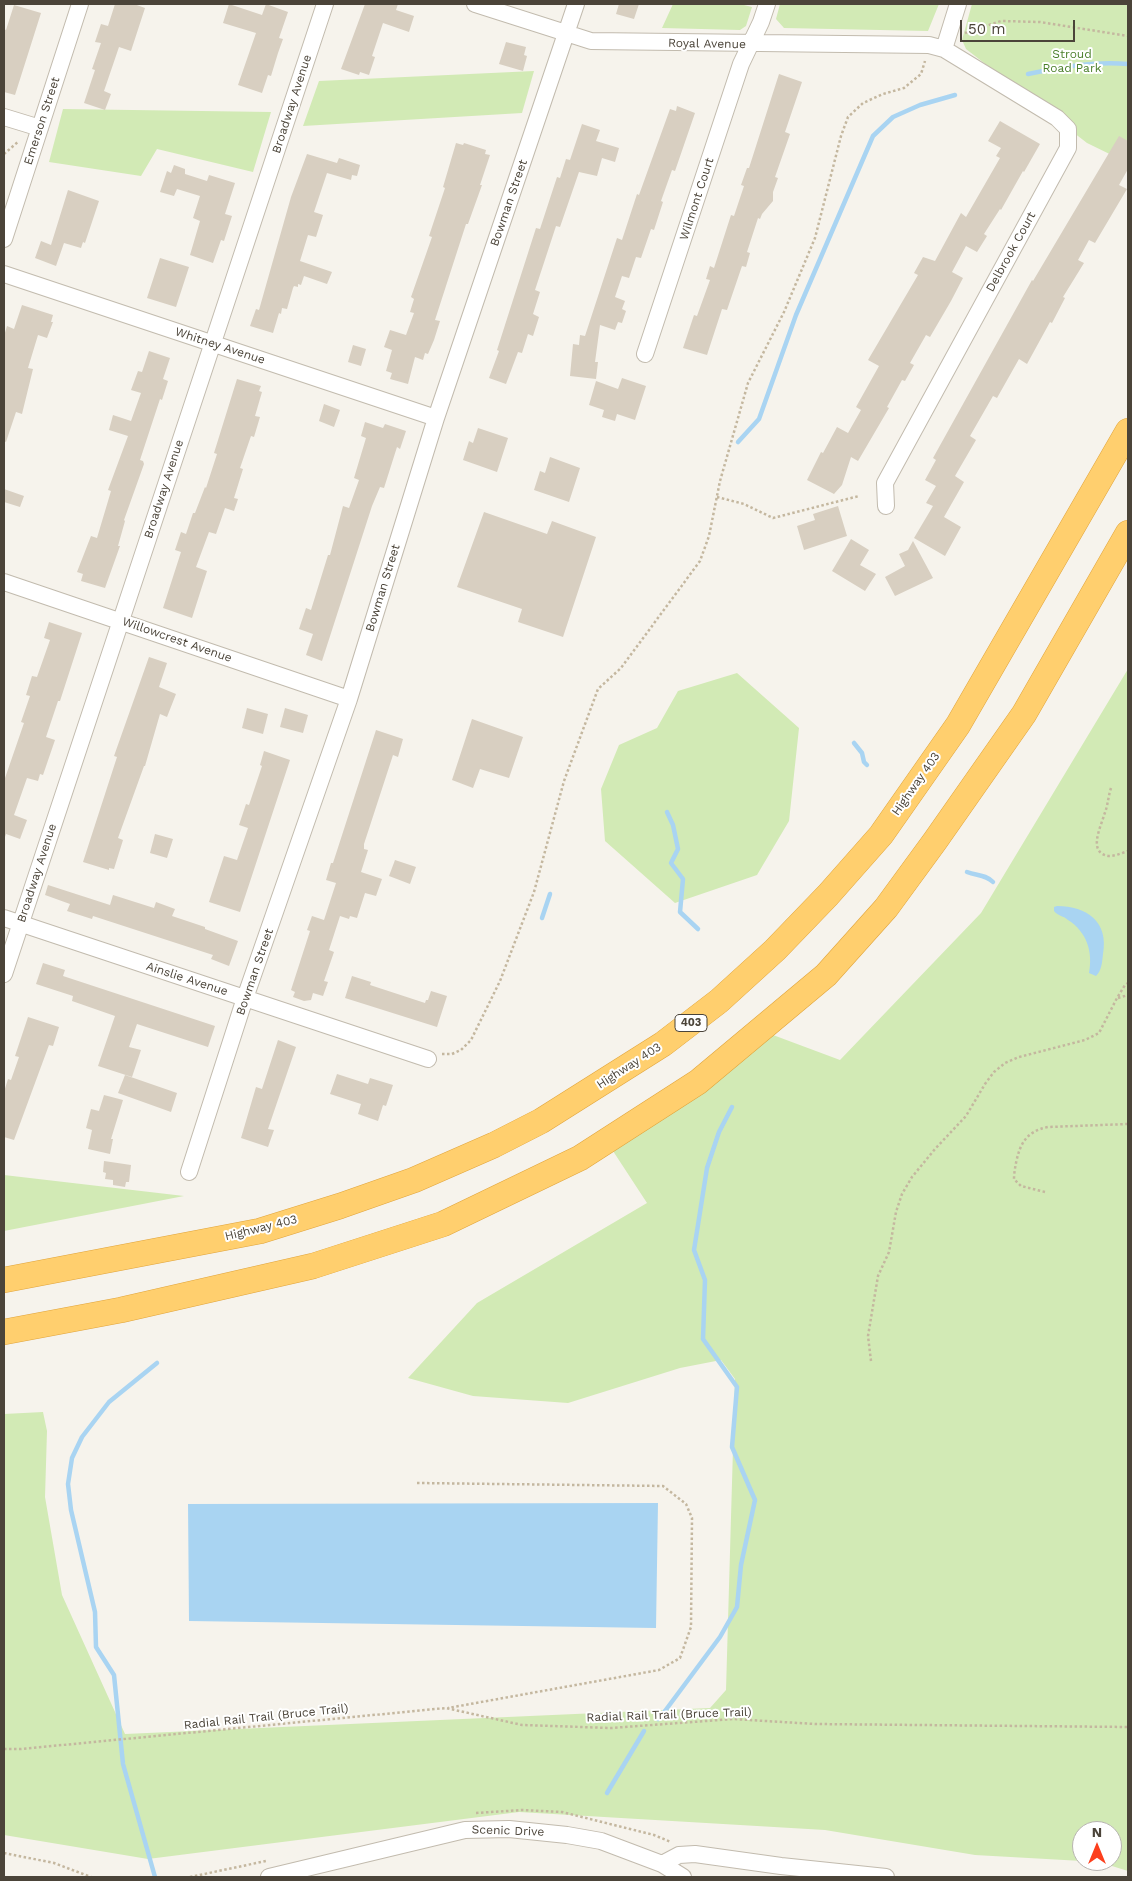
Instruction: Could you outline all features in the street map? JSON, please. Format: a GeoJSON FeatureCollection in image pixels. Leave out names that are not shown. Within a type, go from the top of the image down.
{"type":"FeatureCollection","features":[{"type":"Feature","properties":{"kind":"highway","name":"Highway 403"},"geometry":{"type":"LineString","coordinates":[[4,1280],[260,1231],[414,1180],[494,1145],[541,1121],[663,1044],[719,1001],[775,950],[828,896],[881,835],[958,724],[1128,431]]}},
{"type":"Feature","properties":{"kind":"highway"},"geometry":{"type":"LineString","coordinates":[[4,1332],[121,1310],[313,1266],[443,1224],[580,1158],[698,1082],[826,975],[886,908],[1024,714],[1128,533]]}},
{"type":"Feature","properties":{"kind":"street","name":"Emerson Street"},"geometry":{"type":"LineString","coordinates":[[4,239],[80,4]]}},
{"type":"Feature","properties":{"kind":"street","name":"Broadway Avenue"},"geometry":{"type":"LineString","coordinates":[[4,974],[325,4]]}},
{"type":"Feature","properties":{"kind":"street","name":"Royal Avenue"},"geometry":{"type":"LineString","coordinates":[[475,4],[590,41],[751,44],[929,45],[946,43]]}},
{"type":"Feature","properties":{"kind":"street","name":"Bowman Street"},"geometry":{"type":"LineString","coordinates":[[189,1172],[245,998],[349,699],[436,418],[576,4]]}},
{"type":"Feature","properties":{"kind":"street","name":"Wilmont Court"},"geometry":{"type":"LineString","coordinates":[[645,354],[741,64],[767,4]]}},
{"type":"Feature","properties":{"kind":"street"},"geometry":{"type":"LineString","coordinates":[[946,43],[958,4]]}},
{"type":"Feature","properties":{"kind":"street","name":"Delbrook Court"},"geometry":{"type":"LineString","coordinates":[[886,506],[885,483],[1068,148],[1068,129],[1057,118],[946,43]]}},
{"type":"Feature","properties":{"kind":"street"},"geometry":{"type":"LineString","coordinates":[[4,117],[40,128]]}},
{"type":"Feature","properties":{"kind":"street","name":"Whitney Avenue"},"geometry":{"type":"LineString","coordinates":[[4,274],[436,418]]}},
{"type":"Feature","properties":{"kind":"street","name":"Willowcrest Avenue"},"geometry":{"type":"LineString","coordinates":[[4,582],[121,620],[349,699]]}},
{"type":"Feature","properties":{"kind":"street","name":"Ainslie Avenue"},"geometry":{"type":"LineString","coordinates":[[4,918],[245,998],[435,1056]]}},
{"type":"Feature","properties":{"kind":"street","name":"Scenic Drive"},"geometry":{"type":"LineString","coordinates":[[270,1877],[465,1830],[509,1829],[568,1834],[601,1841],[662,1864],[683,1877]]}},
{"type":"Feature","properties":{"kind":"street"},"geometry":{"type":"LineString","coordinates":[[662,1864],[679,1855],[695,1854],[886,1877]]}},
{"type":"Feature","properties":{"kind":"path"},"geometry":{"type":"LineString","coordinates":[[946,43],[1001,21],[1040,22],[1128,36]]}},
{"type":"Feature","properties":{"kind":"path"},"geometry":{"type":"LineString","coordinates":[[435,1056],[452,1054],[461,1050],[471,1040],[500,981],[534,892],[564,781],[598,689],[621,668],[700,561],[709,536],[720,481],[748,383],[784,312],[815,238],[841,136],[848,117],[863,103],[883,94],[904,88],[921,74],[927,57]]}},
{"type":"Feature","properties":{"kind":"path"},"geometry":{"type":"LineString","coordinates":[[4,154],[19,140]]}},
{"type":"Feature","properties":{"kind":"path"},"geometry":{"type":"LineString","coordinates":[[717,497],[728,498],[744,504],[772,518],[859,496]]}},
{"type":"Feature","properties":{"kind":"path"},"geometry":{"type":"LineString","coordinates":[[1111,788],[1107,797],[1106,810],[1097,835],[1096,844],[1100,852],[1109,856],[1128,851]]}},
{"type":"Feature","properties":{"kind":"path"},"geometry":{"type":"LineString","coordinates":[[871,1361],[868,1336],[878,1276],[889,1252],[896,1212],[902,1194],[912,1177],[966,1116],[994,1072],[1005,1063],[1019,1057],[1093,1037],[1099,1033],[1117,998],[1125,985],[1128,984]]}},
{"type":"Feature","properties":{"kind":"path"},"geometry":{"type":"LineString","coordinates":[[1117,998],[1128,995]]}},
{"type":"Feature","properties":{"kind":"path"},"geometry":{"type":"LineString","coordinates":[[1045,1192],[1021,1186],[1014,1179],[1019,1149],[1023,1140],[1030,1134],[1048,1127],[1128,1124]]}},
{"type":"Feature","properties":{"kind":"path"},"geometry":{"type":"LineString","coordinates":[[417,1483],[663,1486],[686,1504],[692,1518],[691,1627],[680,1658],[659,1670],[446,1708]]}},
{"type":"Feature","properties":{"kind":"path","name":"Radial Rail Trail (Bruce Trail)"},"geometry":{"type":"LineString","coordinates":[[4,1749],[192,1734],[446,1708],[522,1725],[611,1728],[733,1719],[815,1724],[1128,1726]]}},
{"type":"Feature","properties":{"kind":"path"},"geometry":{"type":"LineString","coordinates":[[4,1853],[54,1863],[91,1877]]}},
{"type":"Feature","properties":{"kind":"green space"},"geometry":{"type":"Polygon","coordinates":[[[673,4],[740,4],[752,7],[746,26],[740,30],[662,28],[673,4]]]}},
{"type":"Feature","properties":{"kind":"green space"},"geometry":{"type":"Polygon","coordinates":[[[780,4],[939,4],[928,31],[784,28],[776,19],[780,4]]]}},
{"type":"Feature","properties":{"kind":"green space","name":"Stroud Road Park"},"geometry":{"type":"Polygon","coordinates":[[[972,4],[1128,4],[1128,163],[1087,143],[966,49],[962,40],[972,4]]]}},
{"type":"Feature","properties":{"kind":"green space"},"geometry":{"type":"Polygon","coordinates":[[[534,71],[522,113],[303,126],[319,81],[534,71]]]}},
{"type":"Feature","properties":{"kind":"green space"},"geometry":{"type":"Polygon","coordinates":[[[63,109],[271,112],[253,172],[157,149],[141,176],[49,162],[63,109]]]}},
{"type":"Feature","properties":{"kind":"green space"},"geometry":{"type":"Polygon","coordinates":[[[1128,669],[1128,1871],[1122,1869],[1122,1821],[1072,1821],[1072,1860],[975,1855],[825,1830],[519,1812],[148,1859],[4,1835],[4,1414],[43,1412],[47,1431],[45,1497],[62,1595],[125,1734],[710,1708],[726,1690],[735,1379],[721,1360],[680,1368],[568,1403],[473,1396],[408,1378],[477,1303],[647,1203],[613,1151],[686,1104],[773,1035],[840,1060],[981,913],[1128,669]]]}},
{"type":"Feature","properties":{"kind":"green space"},"geometry":{"type":"Polygon","coordinates":[[[737,673],[799,728],[789,821],[757,875],[675,903],[605,841],[601,789],[619,745],[657,728],[678,691],[737,673]]]}},
{"type":"Feature","properties":{"kind":"green space"},"geometry":{"type":"Polygon","coordinates":[[[4,1175],[184,1196],[4,1231],[4,1175]]]}},
{"type":"Feature","properties":{"kind":"water"},"geometry":{"type":"Polygon","coordinates":[[[1054,907],[1078,909],[1094,918],[1099,925],[1103,933],[1104,943],[1101,966],[1096,976],[1089,973],[1089,950],[1084,937],[1075,925],[1054,911],[1054,907]]]}},
{"type":"Feature","properties":{"kind":"water"},"geometry":{"type":"Polygon","coordinates":[[[658,1503],[656,1628],[189,1621],[188,1504],[658,1503]]]}},
{"type":"Feature","properties":{"kind":"building"},"geometry":{"type":"Polygon","coordinates":[[[115,4],[134,4],[145,8],[131,51],[119,47],[104,91],[111,94],[105,110],[84,103],[95,70],[92,69],[101,43],[95,42],[101,24],[108,26],[115,4]]]}},
{"type":"Feature","properties":{"kind":"building"},"geometry":{"type":"Polygon","coordinates":[[[229,4],[262,15],[266,4],[288,12],[279,38],[283,39],[271,76],[268,75],[262,93],[238,85],[256,33],[223,23],[229,4]]]}},
{"type":"Feature","properties":{"kind":"building"},"geometry":{"type":"Polygon","coordinates":[[[365,4],[398,4],[396,10],[414,16],[409,32],[383,23],[372,56],[375,57],[369,75],[360,72],[359,75],[341,69],[365,4]]]}},
{"type":"Feature","properties":{"kind":"building"},"geometry":{"type":"Polygon","coordinates":[[[619,4],[639,4],[634,19],[616,14],[619,4]]]}},
{"type":"Feature","properties":{"kind":"building"},"geometry":{"type":"Polygon","coordinates":[[[14,5],[41,13],[15,95],[4,92],[4,29],[6,30],[14,5]]]}},
{"type":"Feature","properties":{"kind":"building"},"geometry":{"type":"Polygon","coordinates":[[[506,42],[526,47],[524,55],[527,56],[523,71],[499,64],[506,42]]]}},
{"type":"Feature","properties":{"kind":"building"},"geometry":{"type":"Polygon","coordinates":[[[779,74],[802,82],[785,132],[790,134],[775,177],[778,178],[773,192],[773,201],[760,219],[758,218],[747,252],[750,253],[746,267],[742,266],[727,310],[722,309],[707,355],[683,348],[694,315],[697,316],[710,280],[706,279],[710,266],[714,268],[731,215],[734,216],[744,186],[741,185],[747,168],[749,168],[779,74]]]}},
{"type":"Feature","properties":{"kind":"building"},"geometry":{"type":"Polygon","coordinates":[[[677,106],[695,113],[675,171],[672,170],[661,201],[663,202],[654,230],[651,229],[641,258],[636,257],[629,278],[622,276],[615,297],[625,301],[622,309],[626,311],[622,323],[618,322],[615,330],[600,325],[595,362],[598,362],[596,379],[570,376],[573,344],[579,345],[580,335],[585,336],[617,238],[622,240],[637,194],[639,195],[670,109],[676,111],[677,106]]]}},
{"type":"Feature","properties":{"kind":"building"},"geometry":{"type":"Polygon","coordinates":[[[1000,121],[1040,144],[1001,210],[984,234],[987,236],[977,252],[966,246],[952,272],[963,278],[951,301],[930,337],[926,335],[910,363],[914,365],[905,381],[902,380],[887,407],[889,408],[858,461],[851,457],[842,485],[834,494],[807,480],[821,452],[823,453],[837,427],[848,433],[861,410],[856,407],[879,366],[868,360],[918,275],[914,273],[923,257],[935,261],[961,213],[966,217],[1000,158],[996,156],[1001,148],[988,141],[1000,121]]]}},
{"type":"Feature","properties":{"kind":"building"},"geometry":{"type":"Polygon","coordinates":[[[582,124],[600,130],[596,141],[619,148],[615,162],[602,158],[597,176],[579,172],[560,227],[556,226],[535,290],[540,292],[533,314],[539,317],[533,336],[528,334],[522,353],[518,352],[506,384],[489,378],[499,351],[497,350],[536,228],[540,229],[557,177],[560,178],[566,159],[570,160],[582,124]]]}},
{"type":"Feature","properties":{"kind":"building"},"geometry":{"type":"Polygon","coordinates":[[[1119,136],[1128,141],[1128,169],[1119,185],[1127,189],[1095,243],[1089,240],[1078,260],[1084,263],[1063,297],[1065,298],[1052,323],[1050,322],[1027,364],[1019,359],[997,398],[993,396],[970,436],[976,440],[955,476],[964,482],[944,517],[961,527],[945,556],[914,538],[933,506],[926,503],[936,486],[925,480],[936,460],[933,458],[1032,280],[1119,136]]]}},
{"type":"Feature","properties":{"kind":"building"},"geometry":{"type":"Polygon","coordinates":[[[456,143],[463,145],[464,143],[486,150],[485,154],[490,155],[480,185],[482,185],[468,224],[466,224],[435,320],[440,321],[434,340],[428,354],[425,353],[423,360],[415,357],[408,384],[390,379],[392,373],[386,371],[392,350],[384,347],[390,330],[406,335],[414,313],[410,312],[414,299],[411,297],[432,237],[429,236],[445,188],[443,187],[456,143]]]}},
{"type":"Feature","properties":{"kind":"building"},"geometry":{"type":"Polygon","coordinates":[[[307,154],[337,163],[339,158],[360,165],[357,176],[352,175],[351,180],[327,173],[314,212],[323,215],[316,237],[308,235],[300,261],[332,272],[327,284],[304,276],[301,285],[298,284],[298,287],[294,286],[287,309],[282,308],[281,314],[279,313],[273,333],[250,326],[256,309],[259,310],[291,197],[307,154]]]}},
{"type":"Feature","properties":{"kind":"building"},"geometry":{"type":"Polygon","coordinates":[[[174,165],[185,169],[185,174],[207,181],[209,175],[235,183],[225,214],[232,216],[224,241],[221,240],[213,263],[190,255],[200,221],[193,218],[200,196],[177,189],[174,196],[160,192],[167,171],[171,173],[174,165]]]}},
{"type":"Feature","properties":{"kind":"building"},"geometry":{"type":"Polygon","coordinates":[[[68,190],[99,201],[85,243],[83,242],[81,248],[64,243],[56,266],[35,258],[41,241],[51,245],[68,190]]]}},
{"type":"Feature","properties":{"kind":"building"},"geometry":{"type":"Polygon","coordinates":[[[160,258],[189,267],[176,307],[147,298],[160,258]]]}},
{"type":"Feature","properties":{"kind":"building"},"geometry":{"type":"Polygon","coordinates":[[[22,305],[53,315],[51,322],[53,322],[47,338],[38,335],[28,368],[33,369],[22,414],[16,412],[6,442],[4,441],[4,336],[7,326],[14,329],[22,305]]]}},
{"type":"Feature","properties":{"kind":"building"},"geometry":{"type":"Polygon","coordinates":[[[353,345],[366,349],[361,366],[348,362],[353,345]]]}},
{"type":"Feature","properties":{"kind":"building"},"geometry":{"type":"Polygon","coordinates":[[[149,351],[170,358],[163,379],[168,381],[162,400],[160,399],[140,460],[144,464],[124,520],[118,546],[120,546],[105,588],[81,581],[83,574],[77,572],[91,536],[97,538],[111,491],[108,490],[128,436],[109,430],[113,415],[131,421],[141,393],[131,390],[138,371],[142,372],[149,351]]]}},
{"type":"Feature","properties":{"kind":"building"},"geometry":{"type":"Polygon","coordinates":[[[622,378],[646,386],[635,420],[617,414],[615,421],[602,417],[604,410],[589,405],[596,381],[618,389],[622,378]]]}},
{"type":"Feature","properties":{"kind":"building"},"geometry":{"type":"Polygon","coordinates":[[[237,379],[261,386],[259,391],[262,392],[255,416],[260,417],[254,437],[251,436],[240,468],[243,469],[234,498],[238,499],[234,511],[225,508],[216,534],[209,532],[196,567],[207,571],[192,618],[163,608],[181,552],[175,550],[181,532],[186,534],[193,513],[195,513],[206,488],[217,454],[214,453],[237,379]]]}},
{"type":"Feature","properties":{"kind":"building"},"geometry":{"type":"Polygon","coordinates":[[[324,404],[340,410],[334,427],[319,421],[324,404]]]}},
{"type":"Feature","properties":{"kind":"building"},"geometry":{"type":"Polygon","coordinates":[[[365,422],[383,428],[385,424],[406,431],[400,449],[397,447],[384,488],[380,487],[372,506],[322,661],[306,655],[313,634],[299,629],[306,608],[311,610],[328,555],[330,555],[343,506],[349,508],[359,480],[354,478],[366,438],[361,436],[365,422]]]}},
{"type":"Feature","properties":{"kind":"building"},"geometry":{"type":"Polygon","coordinates":[[[478,428],[508,438],[497,472],[463,460],[469,441],[473,443],[478,428]]]}},
{"type":"Feature","properties":{"kind":"building"},"geometry":{"type":"Polygon","coordinates":[[[550,457],[580,468],[569,502],[534,490],[540,471],[545,473],[550,457]]]}},
{"type":"Feature","properties":{"kind":"building"},"geometry":{"type":"Polygon","coordinates":[[[4,489],[24,496],[20,507],[4,502],[4,489]]]}},
{"type":"Feature","properties":{"kind":"building"},"geometry":{"type":"Polygon","coordinates":[[[838,506],[847,536],[804,550],[797,526],[815,520],[813,514],[838,506]]]}},
{"type":"Feature","properties":{"kind":"building"},"geometry":{"type":"Polygon","coordinates":[[[484,512],[547,534],[552,521],[596,537],[563,637],[518,622],[522,609],[457,587],[484,512]]]}},
{"type":"Feature","properties":{"kind":"building"},"geometry":{"type":"Polygon","coordinates":[[[851,539],[869,550],[860,565],[876,574],[865,591],[832,571],[851,539]]]}},
{"type":"Feature","properties":{"kind":"building"},"geometry":{"type":"Polygon","coordinates":[[[913,541],[933,578],[895,596],[885,577],[905,566],[899,554],[908,550],[913,541]]]}},
{"type":"Feature","properties":{"kind":"building"},"geometry":{"type":"Polygon","coordinates":[[[49,622],[82,633],[46,737],[55,740],[43,775],[40,774],[38,781],[27,778],[14,815],[27,820],[20,839],[6,834],[4,840],[4,781],[24,723],[21,722],[30,696],[26,695],[32,676],[37,677],[50,640],[44,638],[49,622]]]}},
{"type":"Feature","properties":{"kind":"building"},"geometry":{"type":"Polygon","coordinates":[[[149,657],[167,663],[159,687],[176,694],[167,717],[160,714],[145,766],[118,838],[123,840],[114,869],[109,868],[109,870],[83,862],[117,757],[114,756],[149,657]]]}},
{"type":"Feature","properties":{"kind":"building"},"geometry":{"type":"Polygon","coordinates":[[[247,708],[268,714],[263,734],[242,728],[247,708]]]}},
{"type":"Feature","properties":{"kind":"building"},"geometry":{"type":"Polygon","coordinates":[[[285,708],[308,715],[303,733],[280,727],[285,708]]]}},
{"type":"Feature","properties":{"kind":"building"},"geometry":{"type":"Polygon","coordinates":[[[472,719],[523,737],[509,778],[480,769],[473,788],[452,780],[472,719]]]}},
{"type":"Feature","properties":{"kind":"building"},"geometry":{"type":"Polygon","coordinates":[[[376,730],[403,739],[398,757],[393,755],[364,844],[364,849],[368,850],[361,872],[382,879],[376,896],[365,893],[357,918],[350,916],[349,919],[340,916],[329,950],[334,952],[324,981],[328,982],[323,996],[313,993],[311,1000],[304,1001],[293,997],[295,992],[291,990],[310,931],[307,930],[312,916],[324,920],[336,883],[326,880],[376,730]]]}},
{"type":"Feature","properties":{"kind":"building"},"geometry":{"type":"Polygon","coordinates":[[[264,751],[290,760],[240,912],[209,902],[224,856],[237,860],[248,828],[239,825],[246,804],[249,805],[262,766],[260,765],[264,751]]]}},
{"type":"Feature","properties":{"kind":"building"},"geometry":{"type":"Polygon","coordinates":[[[155,834],[173,839],[167,858],[150,853],[155,834]]]}},
{"type":"Feature","properties":{"kind":"building"},"geometry":{"type":"Polygon","coordinates":[[[395,860],[416,867],[410,884],[389,876],[395,860]]]}},
{"type":"Feature","properties":{"kind":"building"},"geometry":{"type":"Polygon","coordinates":[[[48,885],[110,905],[113,895],[154,908],[156,902],[175,909],[172,916],[238,941],[229,966],[211,959],[213,955],[93,916],[92,919],[67,911],[70,904],[45,895],[48,885]]]}},
{"type":"Feature","properties":{"kind":"building"},"geometry":{"type":"Polygon","coordinates":[[[43,963],[65,970],[63,976],[215,1026],[208,1047],[137,1024],[129,1047],[141,1050],[132,1077],[98,1066],[115,1016],[72,1001],[73,996],[36,984],[43,963]]]}},
{"type":"Feature","properties":{"kind":"building"},"geometry":{"type":"Polygon","coordinates":[[[352,976],[371,982],[370,985],[425,1003],[431,991],[447,996],[437,1027],[345,998],[352,976]]]}},
{"type":"Feature","properties":{"kind":"building"},"geometry":{"type":"Polygon","coordinates":[[[28,1017],[59,1027],[53,1046],[49,1045],[14,1140],[4,1137],[4,1092],[8,1079],[11,1080],[19,1057],[15,1056],[28,1017]]]}},
{"type":"Feature","properties":{"kind":"building"},"geometry":{"type":"Polygon","coordinates":[[[278,1040],[296,1047],[268,1129],[274,1130],[268,1147],[241,1138],[256,1087],[262,1089],[278,1040]]]}},
{"type":"Feature","properties":{"kind":"building"},"geometry":{"type":"Polygon","coordinates":[[[337,1074],[368,1084],[370,1078],[393,1085],[386,1106],[383,1105],[378,1121],[358,1114],[361,1104],[330,1094],[337,1074]]]}},
{"type":"Feature","properties":{"kind":"building"},"geometry":{"type":"Polygon","coordinates":[[[125,1075],[177,1093],[171,1112],[118,1093],[125,1075]]]}},
{"type":"Feature","properties":{"kind":"building"},"geometry":{"type":"Polygon","coordinates":[[[104,1095],[123,1100],[111,1139],[113,1139],[110,1154],[88,1149],[92,1130],[86,1128],[91,1109],[99,1111],[104,1095]]]}},
{"type":"Feature","properties":{"kind":"building"},"geometry":{"type":"Polygon","coordinates":[[[104,1161],[131,1165],[129,1182],[126,1182],[125,1187],[113,1185],[113,1180],[105,1179],[106,1173],[103,1172],[104,1161]]]}},
{"type":"Feature","properties":{"kind":"waterway"},"geometry":{"type":"LineString","coordinates":[[1028,74],[1090,64],[1128,64]]}},
{"type":"Feature","properties":{"kind":"waterway"},"geometry":{"type":"LineString","coordinates":[[738,442],[759,419],[796,315],[873,136],[893,117],[920,105],[955,95]]}},
{"type":"Feature","properties":{"kind":"waterway"},"geometry":{"type":"LineString","coordinates":[[854,743],[862,753],[864,762],[867,765]]}},
{"type":"Feature","properties":{"kind":"waterway"},"geometry":{"type":"LineString","coordinates":[[667,812],[673,825],[678,849],[671,863],[683,879],[680,912],[698,929]]}},
{"type":"Feature","properties":{"kind":"waterway"},"geometry":{"type":"LineString","coordinates":[[967,872],[984,876],[993,882]]}},
{"type":"Feature","properties":{"kind":"waterway"},"geometry":{"type":"LineString","coordinates":[[542,918],[550,894]]}},
{"type":"Feature","properties":{"kind":"waterway"},"geometry":{"type":"LineString","coordinates":[[658,1719],[720,1637],[737,1607],[741,1565],[755,1500],[732,1447],[737,1387],[703,1339],[705,1280],[694,1250],[707,1168],[719,1132],[732,1107]]}},
{"type":"Feature","properties":{"kind":"waterway"},"geometry":{"type":"LineString","coordinates":[[155,1877],[123,1764],[114,1675],[96,1647],[95,1612],[71,1510],[68,1484],[72,1458],[82,1437],[109,1402],[157,1363]]}},
{"type":"Feature","properties":{"kind":"waterway"},"geometry":{"type":"LineString","coordinates":[[607,1793],[644,1731]]}}]}
